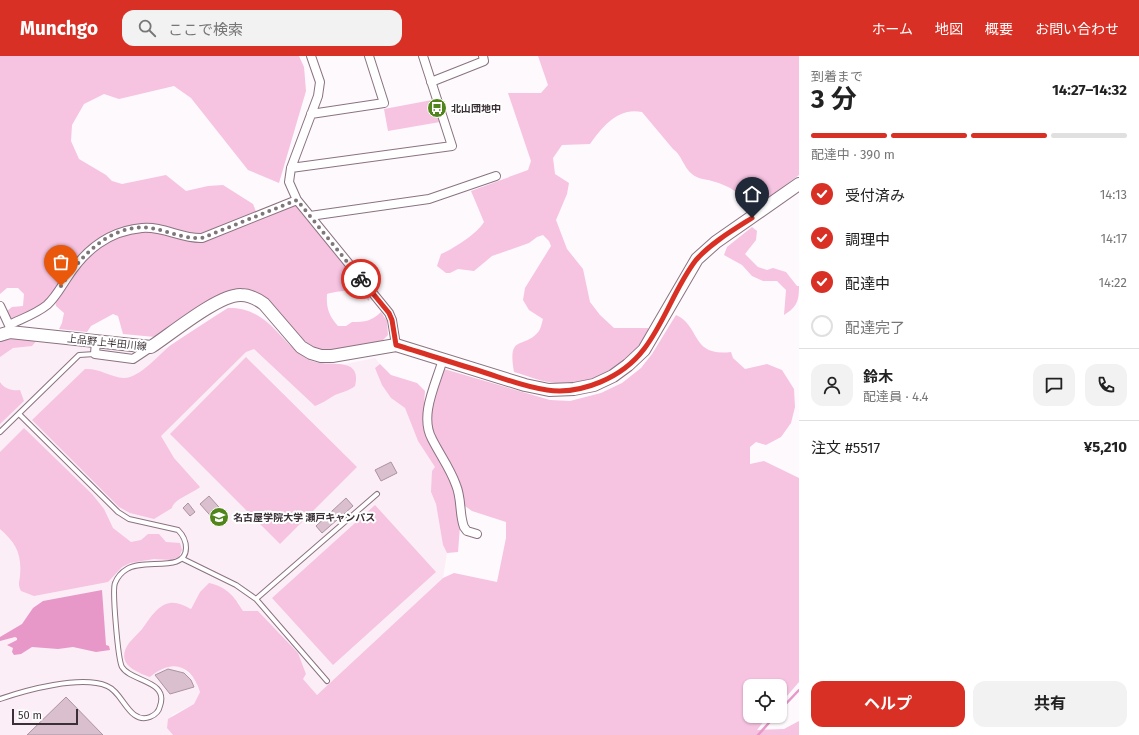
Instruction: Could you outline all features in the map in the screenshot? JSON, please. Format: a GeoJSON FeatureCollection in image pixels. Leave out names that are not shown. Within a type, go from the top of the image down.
{"type":"FeatureCollection","features":[{"type":"Feature","properties":{"kind":"street"},"geometry":{"type":"LineString","coordinates":[[311,56],[320,82],[318,96],[291,168],[289,182],[297,200],[389,313],[392,320],[396,345]]}},
{"type":"Feature","properties":{"kind":"street"},"geometry":{"type":"LineString","coordinates":[[311,114],[384,103],[368,56]]}},
{"type":"Feature","properties":{"kind":"street"},"geometry":{"type":"LineString","coordinates":[[291,168],[452,146],[423,56]]}},
{"type":"Feature","properties":{"kind":"street"},"geometry":{"type":"LineString","coordinates":[[431,82],[484,62],[483,56]]}},
{"type":"Feature","properties":{"kind":"street"},"geometry":{"type":"LineString","coordinates":[[310,216],[429,200],[496,176]]}},
{"type":"Feature","properties":{"kind":"street","name":"上品野上半田川線"},"geometry":{"type":"LineString","coordinates":[[6,331],[151,347],[222,299],[241,295],[250,296],[264,304],[301,347],[311,353],[332,356],[396,345],[525,385],[549,390],[574,389],[594,385],[607,379],[628,365],[644,350],[697,259],[716,242],[799,184]]}},
{"type":"Feature","properties":{"kind":"street"},"geometry":{"type":"LineString","coordinates":[[0,306],[6,331],[47,305],[77,262],[98,243],[122,232],[144,228],[192,238],[202,238],[297,200]]}},
{"type":"Feature","properties":{"kind":"street"},"geometry":{"type":"LineString","coordinates":[[96,341],[95,354],[134,359],[151,347]]}},
{"type":"Feature","properties":{"kind":"street"},"geometry":{"type":"LineString","coordinates":[[443,359],[427,411],[428,429],[436,446],[447,463],[457,487],[464,527],[467,531],[477,534]]}},
{"type":"Feature","properties":{"kind":"lane"},"geometry":{"type":"LineString","coordinates":[[0,432],[79,355],[95,354]]}},
{"type":"Feature","properties":{"kind":"lane"},"geometry":{"type":"LineString","coordinates":[[0,699],[30,689],[82,682],[106,685],[119,696],[131,712],[137,717],[152,717],[160,706],[162,698],[159,690],[152,684],[128,673],[119,661],[115,583],[122,572],[135,565],[144,563],[173,563],[183,559],[186,553],[186,546],[182,534],[178,530],[129,519],[118,512],[19,414]]}},
{"type":"Feature","properties":{"kind":"lane"},"geometry":{"type":"LineString","coordinates":[[256,599],[377,494]]}},
{"type":"Feature","properties":{"kind":"lane"},"geometry":{"type":"LineString","coordinates":[[183,559],[236,585],[256,599],[327,681]]}},
{"type":"Feature","properties":{"kind":"shaded area"},"geometry":{"type":"Polygon","coordinates":[[[0,56],[299,56],[304,67],[306,91],[279,183],[248,170],[191,98],[174,86],[119,99],[104,94],[84,104],[72,125],[71,141],[79,159],[106,175],[112,181],[122,184],[166,175],[186,191],[208,186],[223,185],[253,204],[257,214],[203,235],[193,236],[157,227],[108,235],[47,301],[12,320],[10,319],[7,311],[12,307],[23,306],[24,294],[18,288],[7,288],[0,294],[0,56]]]}},
{"type":"Feature","properties":{"kind":"shaded area"},"geometry":{"type":"Polygon","coordinates":[[[538,56],[799,56],[799,175],[753,209],[740,195],[730,188],[719,183],[694,176],[686,168],[678,154],[642,112],[633,111],[618,115],[600,131],[590,144],[562,145],[553,158],[555,174],[569,183],[567,194],[556,220],[567,249],[583,269],[590,302],[600,315],[614,328],[648,328],[649,330],[632,354],[622,363],[598,377],[571,383],[556,383],[535,379],[514,372],[512,360],[515,347],[533,337],[539,331],[543,319],[529,310],[523,300],[525,288],[551,246],[549,241],[543,235],[537,237],[529,243],[492,256],[474,271],[458,269],[450,273],[446,273],[437,266],[441,254],[465,240],[484,222],[471,191],[528,170],[531,161],[508,93],[541,93],[548,85],[538,56]]]}},
{"type":"Feature","properties":{"kind":"shaded area"},"geometry":{"type":"Polygon","coordinates":[[[432,100],[440,122],[388,131],[384,109],[432,100]]]}},
{"type":"Feature","properties":{"kind":"shaded area"},"geometry":{"type":"Polygon","coordinates":[[[296,205],[370,296],[369,301],[360,291],[357,290],[327,294],[327,304],[332,319],[338,326],[346,326],[352,322],[371,319],[381,312],[387,321],[388,335],[379,344],[331,351],[317,349],[300,338],[267,299],[255,292],[244,290],[234,290],[222,294],[155,337],[123,334],[118,316],[113,314],[91,326],[87,332],[59,329],[64,313],[56,306],[55,300],[80,263],[99,245],[121,235],[148,231],[201,241],[296,205]]]}},
{"type":"Feature","properties":{"kind":"shaded area"},"geometry":{"type":"Polygon","coordinates":[[[752,227],[757,231],[756,240],[745,254],[758,267],[767,270],[773,268],[786,272],[797,286],[799,286],[798,300],[792,309],[784,315],[786,290],[777,281],[763,281],[752,276],[742,265],[724,255],[727,247],[752,227]]]}},
{"type":"Feature","properties":{"kind":"shaded area","name":"名古屋学院大学 瀬戸キャンパス"},"geometry":{"type":"Polygon","coordinates":[[[228,308],[237,308],[247,311],[268,321],[296,351],[309,360],[321,364],[345,364],[375,358],[380,364],[375,368],[391,398],[405,408],[418,441],[436,467],[431,492],[436,504],[443,545],[447,553],[443,578],[317,695],[303,679],[306,674],[298,653],[258,611],[243,612],[238,602],[200,592],[190,610],[182,605],[154,614],[140,631],[150,677],[159,669],[170,666],[181,667],[196,680],[200,692],[194,704],[172,715],[167,728],[173,735],[0,735],[0,341],[17,338],[156,351],[170,346],[228,308]]]}},
{"type":"Feature","properties":{"kind":"shaded area"},"geometry":{"type":"Polygon","coordinates":[[[228,308],[242,309],[263,319],[288,344],[307,359],[315,362],[341,364],[353,369],[356,376],[355,386],[315,406],[254,349],[246,352],[161,436],[174,458],[200,487],[180,499],[173,505],[172,508],[154,519],[130,513],[119,507],[32,420],[85,369],[95,370],[124,378],[130,377],[143,370],[171,345],[228,308]]]}},
{"type":"Feature","properties":{"kind":"shaded area"},"geometry":{"type":"Polygon","coordinates":[[[676,315],[684,320],[702,345],[709,350],[731,352],[733,358],[745,369],[767,364],[782,370],[794,389],[795,407],[791,423],[781,437],[766,445],[756,442],[750,447],[750,464],[764,461],[799,478],[799,682],[787,696],[787,679],[743,679],[743,723],[762,723],[757,730],[784,729],[799,721],[799,735],[173,735],[167,728],[168,719],[194,704],[200,692],[196,683],[186,670],[180,667],[173,666],[166,668],[158,671],[150,677],[138,672],[125,661],[125,650],[129,643],[157,610],[165,604],[170,603],[181,604],[191,609],[200,592],[209,583],[221,587],[229,593],[243,611],[258,611],[298,653],[306,674],[303,679],[317,695],[443,578],[454,573],[497,582],[506,538],[506,522],[472,511],[465,506],[454,470],[432,430],[430,422],[432,403],[444,369],[550,400],[570,401],[601,393],[622,383],[641,368],[652,354],[676,315]]]}},
{"type":"Feature","properties":{"kind":"shaded area"},"geometry":{"type":"Polygon","coordinates":[[[17,338],[37,340],[32,346],[13,348],[0,357],[0,341],[17,338]]]}},
{"type":"Feature","properties":{"kind":"shaded area"},"geometry":{"type":"Polygon","coordinates":[[[246,357],[357,467],[280,544],[170,434],[246,357]]]}},
{"type":"Feature","properties":{"kind":"shaded area"},"geometry":{"type":"Polygon","coordinates":[[[380,364],[391,375],[417,383],[425,391],[423,418],[425,431],[454,487],[460,526],[458,552],[447,553],[443,545],[436,504],[431,492],[432,471],[435,467],[418,441],[405,408],[391,398],[382,385],[375,368],[380,364]]]}},
{"type":"Feature","properties":{"kind":"shaded area"},"geometry":{"type":"Polygon","coordinates":[[[0,382],[9,389],[20,390],[24,401],[0,424],[0,382]]]}},
{"type":"Feature","properties":{"kind":"shaded area"},"geometry":{"type":"Polygon","coordinates":[[[24,428],[92,494],[104,509],[113,528],[131,542],[141,540],[148,534],[159,534],[166,542],[180,543],[182,550],[179,557],[171,560],[154,559],[130,563],[122,567],[108,582],[34,596],[21,591],[19,587],[19,555],[14,544],[0,529],[0,452],[24,428]]]}},
{"type":"Feature","properties":{"kind":"shaded area"},"geometry":{"type":"Polygon","coordinates":[[[375,505],[436,572],[333,665],[272,598],[375,505]]]}},
{"type":"Feature","properties":{"kind":"shaded area"},"geometry":{"type":"Polygon","coordinates":[[[102,590],[106,645],[109,646],[110,650],[96,652],[73,647],[58,649],[32,647],[21,654],[14,655],[12,652],[13,648],[7,645],[17,640],[17,638],[15,637],[0,641],[0,637],[22,624],[33,608],[43,601],[102,590]]]}},
{"type":"Feature","properties":{"kind":"building"},"geometry":{"type":"Polygon","coordinates":[[[391,462],[397,473],[381,481],[375,470],[391,462]]]}},
{"type":"Feature","properties":{"kind":"building"},"geometry":{"type":"Polygon","coordinates":[[[209,496],[226,515],[217,523],[200,504],[209,496]]]}},
{"type":"Feature","properties":{"kind":"building"},"geometry":{"type":"Polygon","coordinates":[[[346,498],[353,506],[322,533],[316,526],[346,498]]]}},
{"type":"Feature","properties":{"kind":"building"},"geometry":{"type":"Polygon","coordinates":[[[188,503],[195,512],[190,516],[183,508],[188,503]]]}},
{"type":"Feature","properties":{"kind":"building"},"geometry":{"type":"Polygon","coordinates":[[[168,669],[184,673],[191,680],[194,687],[170,694],[155,675],[168,669]]]}},
{"type":"Feature","properties":{"kind":"building"},"geometry":{"type":"Polygon","coordinates":[[[66,697],[103,735],[27,735],[66,697]]]}},
{"type":"Feature","properties":{"kind":"waterway"},"geometry":{"type":"LineString","coordinates":[[787,703],[799,690]]}},
{"type":"Feature","properties":{"kind":"waterway"},"geometry":{"type":"LineString","coordinates":[[758,735],[769,723]]}},
{"type":"Feature","properties":{"kind":"way so far"},"geometry":{"type":"LineString","coordinates":[[61,286],[77,262],[86,252],[98,243],[122,232],[144,228],[161,230],[192,238],[202,238],[297,200],[361,279]]}},
{"type":"Feature","properties":{"kind":"place","name":"北山団地中"},"geometry":{"type":"Point","coordinates":[437,108]}},
{"type":"Feature","properties":{"kind":"place","name":"名古屋学院大学 瀬戸キャンパス"},"geometry":{"type":"Point","coordinates":[219,517]}},
{"type":"Feature","properties":{"kind":"route"},"geometry":{"type":"LineString","coordinates":[[361,279],[389,313],[394,328],[396,345],[525,385],[549,390],[574,389],[594,385],[613,376],[628,365],[644,350],[697,259],[716,242],[752,218]]}}]}
